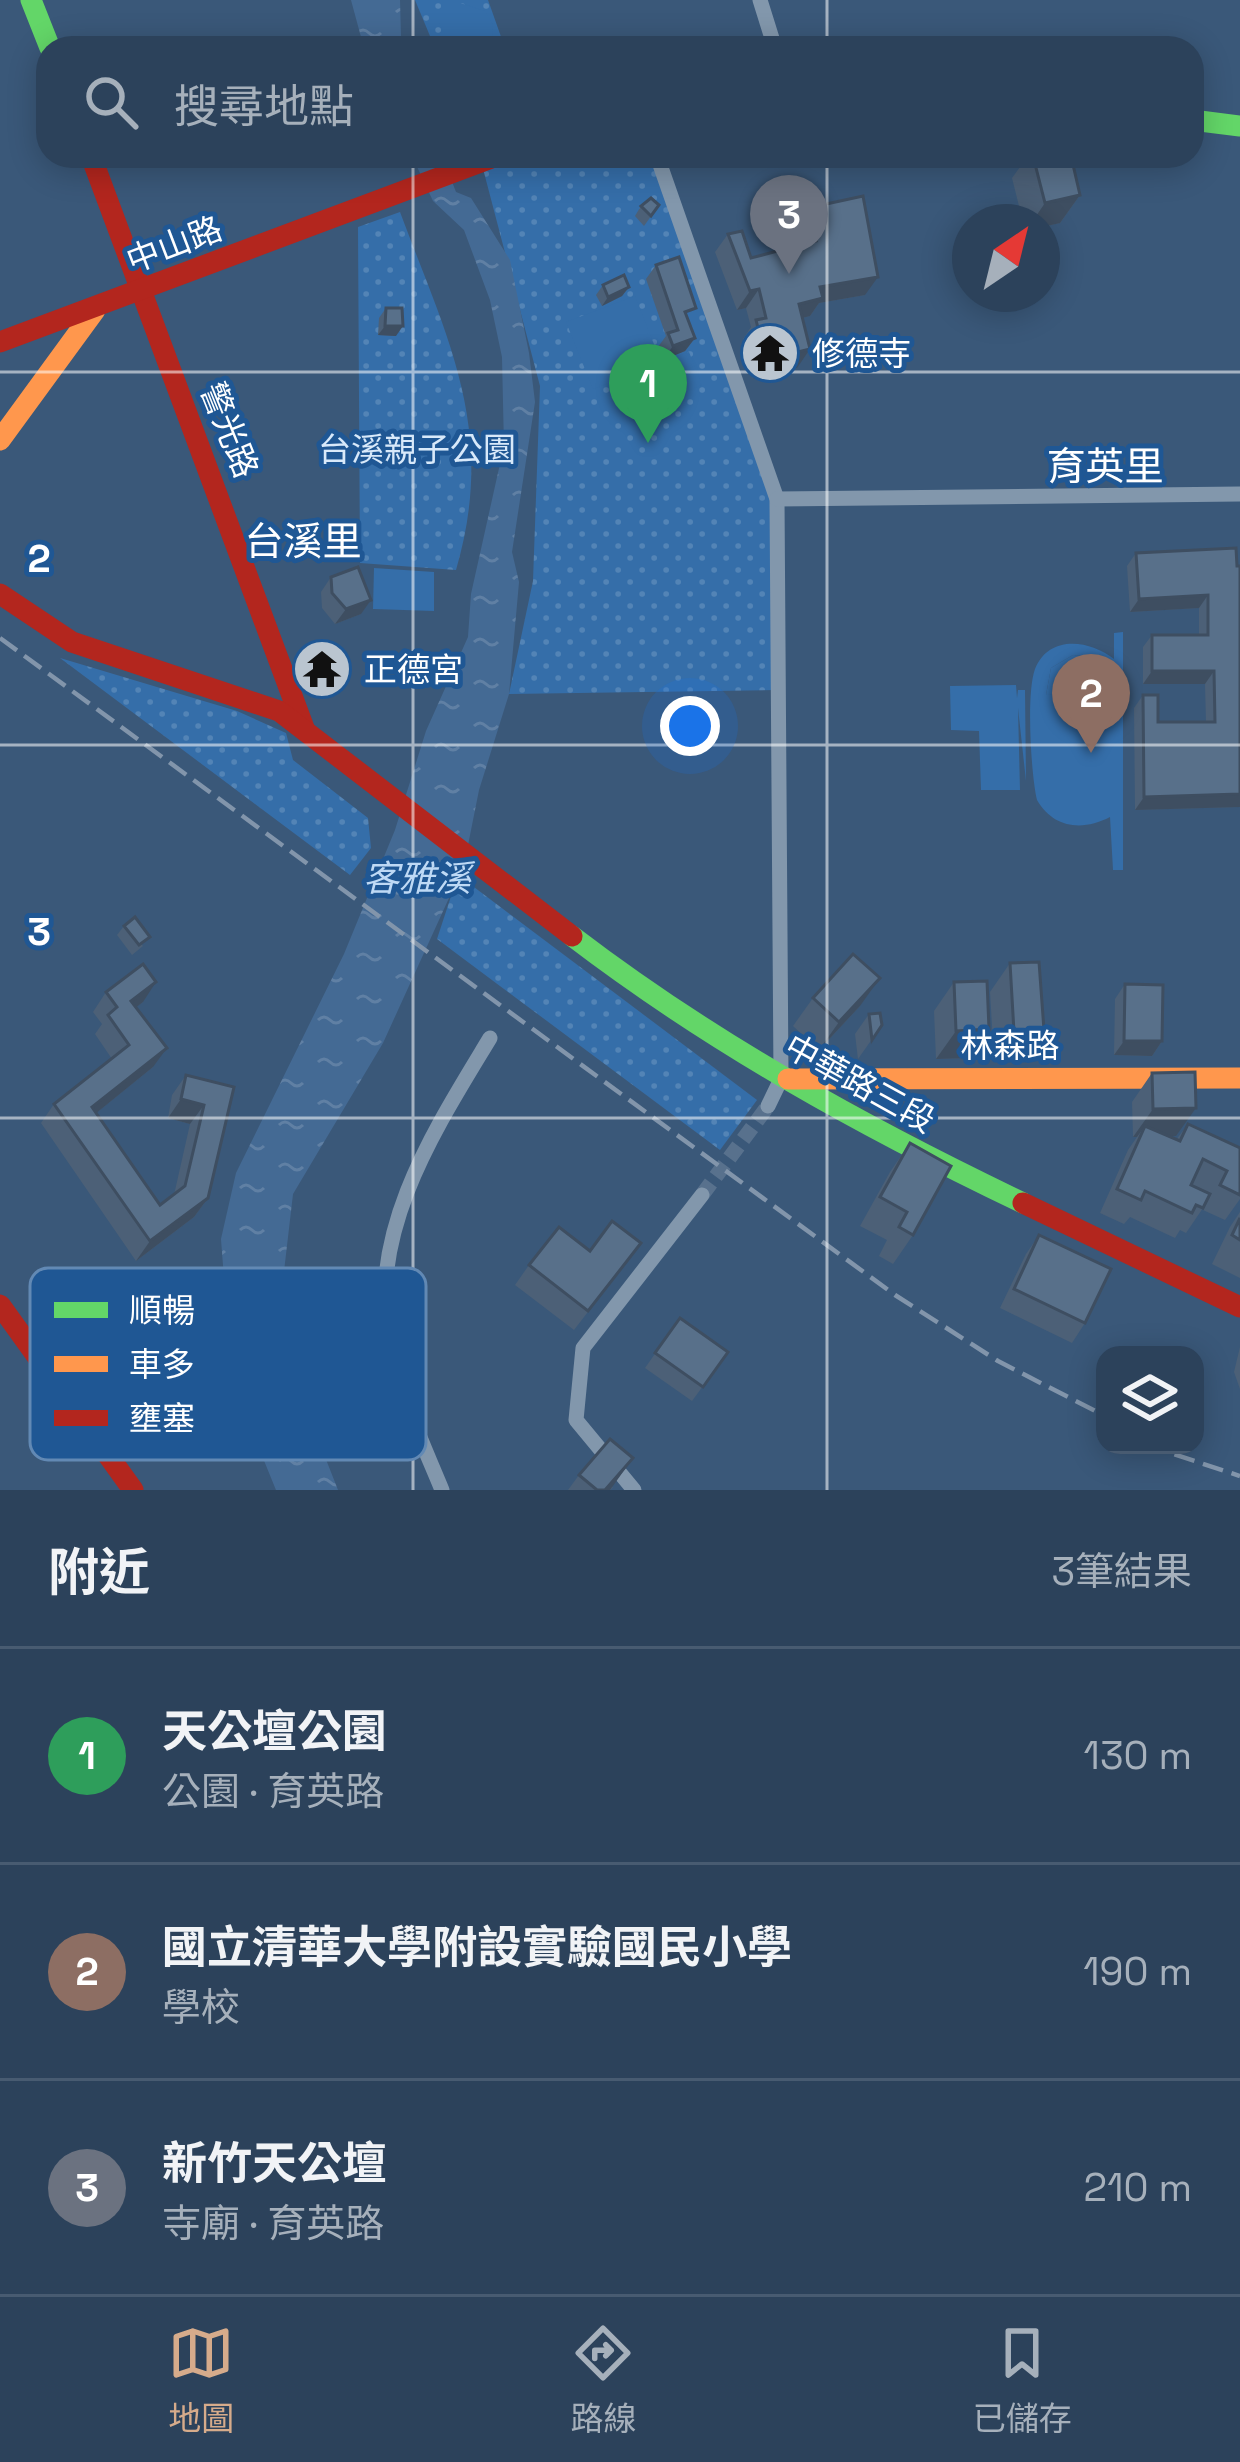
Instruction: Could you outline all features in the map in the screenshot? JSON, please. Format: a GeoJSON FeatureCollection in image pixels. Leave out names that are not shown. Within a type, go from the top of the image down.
{"type":"FeatureCollection","features":[{"type":"Feature","properties":{"kind":"street"},"geometry":{"type":"LineString","coordinates":[[31,0],[45,36]]}},
{"type":"Feature","properties":{"kind":"street"},"geometry":{"type":"LineString","coordinates":[[760,0],[772,36]]}},
{"type":"Feature","properties":{"kind":"street"},"geometry":{"type":"LineString","coordinates":[[1204,122],[1240,126]]}},
{"type":"Feature","properties":{"kind":"street","name":"警光路"},"geometry":{"type":"LineString","coordinates":[[95,168],[304,728]]}},
{"type":"Feature","properties":{"kind":"street","name":"中山路"},"geometry":{"type":"LineString","coordinates":[[0,342],[465,168]]}},
{"type":"Feature","properties":{"kind":"street"},"geometry":{"type":"LineString","coordinates":[[661,168],[777,499],[781,1079],[768,1106]]}},
{"type":"Feature","properties":{"kind":"street"},"geometry":{"type":"LineString","coordinates":[[0,440],[96,308]]}},
{"type":"Feature","properties":{"kind":"street"},"geometry":{"type":"LineString","coordinates":[[777,499],[1240,494]]}},
{"type":"Feature","properties":{"kind":"street"},"geometry":{"type":"LineString","coordinates":[[0,594],[72,642],[279,711],[304,728]]}},
{"type":"Feature","properties":{"kind":"street","name":"中華路三段"},"geometry":{"type":"LineString","coordinates":[[304,728],[663,1006],[781,1079],[1240,1307]]}},
{"type":"Feature","properties":{"kind":"street"},"geometry":{"type":"LineString","coordinates":[[387,1268],[387,1256],[431,1137],[490,1037]]}},
{"type":"Feature","properties":{"kind":"street","name":"林森路"},"geometry":{"type":"LineString","coordinates":[[781,1079],[1240,1078]]}},
{"type":"Feature","properties":{"kind":"street"},"geometry":{"type":"LineString","coordinates":[[839,1079],[826,1090],[839,1111]]}},
{"type":"Feature","properties":{"kind":"street"},"geometry":{"type":"LineString","coordinates":[[634,1490],[577,1420],[584,1348],[702,1195]]}},
{"type":"Feature","properties":{"kind":"street"},"geometry":{"type":"LineString","coordinates":[[3,1316],[30,1352]]}},
{"type":"Feature","properties":{"kind":"street"},"geometry":{"type":"LineString","coordinates":[[426,1447],[442,1490]]}},
{"type":"Feature","properties":{"kind":"street"},"geometry":{"type":"LineString","coordinates":[[111,1460],[133,1490]]}},
{"type":"Feature","properties":{"kind":"green space"},"geometry":{"type":"Polygon","coordinates":[[[415,0],[488,0],[501,36],[430,36],[415,0]]]}},
{"type":"Feature","properties":{"kind":"green space"},"geometry":{"type":"Polygon","coordinates":[[[460,3],[485,11],[493,36],[446,36],[439,23],[460,3]]]}},
{"type":"Feature","properties":{"kind":"green space"},"geometry":{"type":"Polygon","coordinates":[[[483,168],[660,168],[777,499],[775,690],[509,694],[533,581],[540,386],[483,168]]]}},
{"type":"Feature","properties":{"kind":"green space","name":"台溪親子公園"},"geometry":{"type":"Polygon","coordinates":[[[400,212],[450,345],[469,429],[467,519],[456,570],[360,563],[358,227],[400,212]]]}},
{"type":"Feature","properties":{"kind":"green space"},"geometry":{"type":"Polygon","coordinates":[[[635,296],[661,362],[689,352],[702,385],[633,414],[620,379],[593,389],[566,322],[635,296]]]}},
{"type":"Feature","properties":{"kind":"green space"},"geometry":{"type":"Polygon","coordinates":[[[374,568],[434,572],[434,611],[373,609],[374,568]]]}},
{"type":"Feature","properties":{"kind":"green space"},"geometry":{"type":"Polygon","coordinates":[[[1123,632],[1123,870],[1113,870],[1110,817],[1070,825],[1052,817],[1037,800],[1030,734],[1032,680],[1041,658],[1060,645],[1071,644],[1094,648],[1114,659],[1114,633],[1123,632]],[[1073,655],[1051,668],[1046,695],[1111,694],[1113,673],[1093,657],[1073,655]]]}},
{"type":"Feature","properties":{"kind":"green space"},"geometry":{"type":"Polygon","coordinates":[[[1073,655],[1093,657],[1113,673],[1112,694],[1046,695],[1051,668],[1073,655]]]}},
{"type":"Feature","properties":{"kind":"green space"},"geometry":{"type":"Polygon","coordinates":[[[60,658],[237,711],[286,733],[293,760],[368,818],[371,848],[350,875],[60,658]]]}},
{"type":"Feature","properties":{"kind":"green space"},"geometry":{"type":"Polygon","coordinates":[[[1016,685],[1017,698],[1018,690],[1025,690],[1026,781],[1018,708],[1020,790],[981,790],[979,731],[951,730],[950,686],[1016,685]]]}},
{"type":"Feature","properties":{"kind":"green space"},"geometry":{"type":"Polygon","coordinates":[[[458,875],[757,1100],[720,1150],[437,939],[458,875]]]}},
{"type":"Feature","properties":{"kind":"water"},"geometry":{"type":"Polygon","coordinates":[[[351,0],[400,0],[401,36],[361,36],[351,0]]]}},
{"type":"Feature","properties":{"kind":"water","name":"客雅溪"},"geometry":{"type":"Polygon","coordinates":[[[418,168],[447,168],[456,192],[471,198],[510,260],[529,353],[535,402],[512,552],[519,582],[509,694],[479,790],[464,865],[383,1043],[293,1194],[284,1268],[223,1268],[221,1239],[236,1173],[344,954],[395,830],[426,731],[468,637],[471,594],[504,446],[502,357],[490,300],[464,230],[433,201],[418,168]]]}},
{"type":"Feature","properties":{"kind":"water","name":"客雅溪"},"geometry":{"type":"Polygon","coordinates":[[[264,1460],[326,1460],[338,1490],[276,1490],[264,1460]]]}},
{"type":"Feature","properties":{"kind":"building"},"geometry":{"type":"Polygon","coordinates":[[[1036,168],[1074,168],[1080,195],[1045,203],[1036,168]]]}},
{"type":"Feature","properties":{"kind":"building"},"geometry":{"type":"Polygon","coordinates":[[[863,196],[878,277],[820,287],[823,298],[799,304],[810,349],[766,360],[756,320],[766,318],[759,289],[750,291],[728,234],[742,231],[751,258],[816,241],[808,208],[863,196]]]}},
{"type":"Feature","properties":{"kind":"building"},"geometry":{"type":"Polygon","coordinates":[[[651,198],[659,205],[651,216],[641,206],[651,198]]]}},
{"type":"Feature","properties":{"kind":"building"},"geometry":{"type":"Polygon","coordinates":[[[679,257],[696,308],[685,312],[695,338],[673,346],[668,333],[678,330],[656,265],[679,257]]]}},
{"type":"Feature","properties":{"kind":"building"},"geometry":{"type":"Polygon","coordinates":[[[624,275],[629,287],[608,297],[603,285],[624,275]]]}},
{"type":"Feature","properties":{"kind":"building"},"geometry":{"type":"Polygon","coordinates":[[[386,308],[402,308],[403,326],[385,326],[386,308]]]}},
{"type":"Feature","properties":{"kind":"building"},"geometry":{"type":"Polygon","coordinates":[[[1236,548],[1240,566],[1240,794],[1144,797],[1143,695],[1158,695],[1158,722],[1215,722],[1214,671],[1152,671],[1152,635],[1208,635],[1208,595],[1139,599],[1136,553],[1236,548]]]}},
{"type":"Feature","properties":{"kind":"building"},"geometry":{"type":"Polygon","coordinates":[[[358,567],[371,600],[346,609],[332,593],[331,577],[358,567]]]}},
{"type":"Feature","properties":{"kind":"building"},"geometry":{"type":"Polygon","coordinates":[[[323,645],[341,653],[331,683],[321,679],[316,666],[323,645]]]}},
{"type":"Feature","properties":{"kind":"building"},"geometry":{"type":"Polygon","coordinates":[[[135,917],[150,937],[139,945],[124,926],[135,917]]]}},
{"type":"Feature","properties":{"kind":"building"},"geometry":{"type":"Polygon","coordinates":[[[853,954],[880,978],[839,1022],[813,998],[853,954]]]}},
{"type":"Feature","properties":{"kind":"building"},"geometry":{"type":"Polygon","coordinates":[[[1039,962],[1044,1030],[1014,1032],[1010,963],[1039,962]]]}},
{"type":"Feature","properties":{"kind":"building"},"geometry":{"type":"Polygon","coordinates":[[[143,964],[156,982],[131,1001],[167,1048],[92,1107],[160,1205],[185,1186],[204,1105],[181,1099],[186,1075],[234,1087],[208,1198],[150,1241],[54,1104],[129,1045],[108,1015],[117,1007],[106,992],[143,964]]]}},
{"type":"Feature","properties":{"kind":"building"},"geometry":{"type":"Polygon","coordinates":[[[987,981],[989,1029],[956,1031],[954,982],[987,981]]]}},
{"type":"Feature","properties":{"kind":"building"},"geometry":{"type":"Polygon","coordinates":[[[1125,984],[1163,985],[1162,1041],[1124,1041],[1125,984]]]}},
{"type":"Feature","properties":{"kind":"building"},"geometry":{"type":"Polygon","coordinates":[[[880,1013],[882,1025],[872,1040],[869,1014],[880,1013]]]}},
{"type":"Feature","properties":{"kind":"building"},"geometry":{"type":"Polygon","coordinates":[[[1195,1072],[1196,1108],[1153,1109],[1152,1073],[1195,1072]]]}},
{"type":"Feature","properties":{"kind":"building"},"geometry":{"type":"Polygon","coordinates":[[[1188,1124],[1240,1148],[1240,1195],[1220,1185],[1227,1171],[1203,1159],[1191,1185],[1210,1194],[1203,1208],[1196,1205],[1192,1213],[1145,1191],[1141,1200],[1117,1189],[1145,1126],[1180,1141],[1188,1124]]]}},
{"type":"Feature","properties":{"kind":"building"},"geometry":{"type":"Polygon","coordinates":[[[910,1143],[951,1166],[913,1235],[899,1227],[907,1212],[880,1197],[910,1143]]]}},
{"type":"Feature","properties":{"kind":"building"},"geometry":{"type":"Polygon","coordinates":[[[612,1221],[641,1243],[588,1311],[529,1265],[559,1227],[590,1251],[612,1221]]]}},
{"type":"Feature","properties":{"kind":"building"},"geometry":{"type":"Polygon","coordinates":[[[1039,1235],[1111,1269],[1085,1323],[1014,1289],[1039,1235]]]}},
{"type":"Feature","properties":{"kind":"building"},"geometry":{"type":"Polygon","coordinates":[[[680,1318],[728,1352],[703,1387],[655,1353],[680,1318]]]}},
{"type":"Feature","properties":{"kind":"building"},"geometry":{"type":"Polygon","coordinates":[[[610,1439],[633,1458],[605,1490],[597,1490],[579,1475],[610,1439]]]}},
{"type":"Feature","properties":{"kind":"tunnel"},"geometry":{"type":"LineString","coordinates":[[702,1195],[768,1106]]}},
{"type":"Feature","properties":{"kind":"railway"},"geometry":{"type":"LineString","coordinates":[[0,638],[895,1295],[998,1361],[1096,1411]]}},
{"type":"Feature","properties":{"kind":"railway"},"geometry":{"type":"LineString","coordinates":[[1173,1454],[1240,1476]]}},
{"type":"Feature","properties":{"kind":"traffic: fast"},"geometry":{"type":"LineString","coordinates":[[31,0],[45,36]]}},
{"type":"Feature","properties":{"kind":"traffic: fast"},"geometry":{"type":"LineString","coordinates":[[1204,122],[1240,126]]}},
{"type":"Feature","properties":{"kind":"traffic: fast"},"geometry":{"type":"LineString","coordinates":[[572,936],[679,1012],[790,1081],[1023,1203]]}},
{"type":"Feature","properties":{"kind":"traffic: slow"},"geometry":{"type":"LineString","coordinates":[[0,440],[95,310]]}},
{"type":"Feature","properties":{"kind":"traffic: slow"},"geometry":{"type":"LineString","coordinates":[[788,1079],[1240,1078]]}},
{"type":"Feature","properties":{"kind":"traffic: jam"},"geometry":{"type":"LineString","coordinates":[[95,168],[304,728]]}},
{"type":"Feature","properties":{"kind":"traffic: jam"},"geometry":{"type":"LineString","coordinates":[[0,342],[465,168]]}},
{"type":"Feature","properties":{"kind":"traffic: jam"},"geometry":{"type":"LineString","coordinates":[[0,594],[72,642],[279,711],[572,936]]}},
{"type":"Feature","properties":{"kind":"traffic: jam"},"geometry":{"type":"LineString","coordinates":[[1023,1203],[1240,1307]]}},
{"type":"Feature","properties":{"kind":"traffic: jam"},"geometry":{"type":"LineString","coordinates":[[0,1305],[30,1347]]}},
{"type":"Feature","properties":{"kind":"traffic: jam"},"geometry":{"type":"LineString","coordinates":[[111,1460],[133,1490]]}},
{"type":"Feature","properties":{"kind":"place","name":"新竹天公壇"},"geometry":{"type":"Point","coordinates":[789,274]}},
{"type":"Feature","properties":{"kind":"place","name":"修德寺"},"geometry":{"type":"Point","coordinates":[770,353]}},
{"type":"Feature","properties":{"kind":"place","name":"天公壇公園"},"geometry":{"type":"Point","coordinates":[648,443]}},
{"type":"Feature","properties":{"kind":"place","name":"正德宮"},"geometry":{"type":"Point","coordinates":[322,669]}},
{"type":"Feature","properties":{"kind":"place","name":"國立清華大學附設實驗國民小學"},"geometry":{"type":"Point","coordinates":[1091,753]}},
{"type":"Feature","properties":{"kind":"district","name":"育英里"},"geometry":{"type":"Point","coordinates":[1105,466]}},
{"type":"Feature","properties":{"kind":"district","name":"台溪里"},"geometry":{"type":"Point","coordinates":[303,541]}}]}
